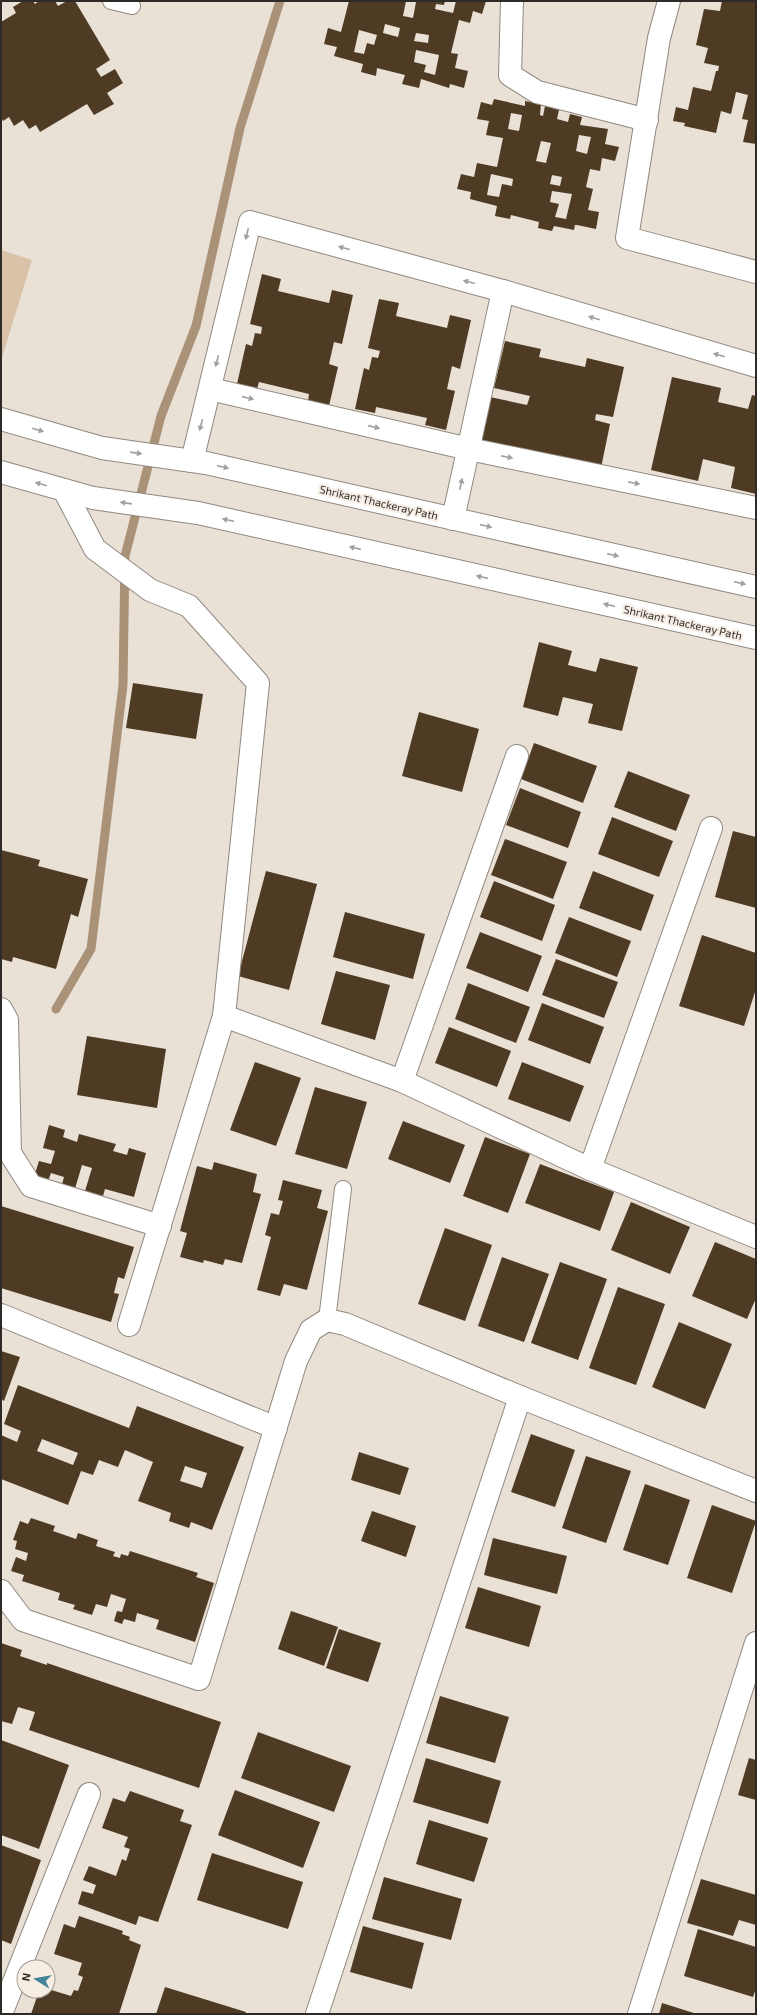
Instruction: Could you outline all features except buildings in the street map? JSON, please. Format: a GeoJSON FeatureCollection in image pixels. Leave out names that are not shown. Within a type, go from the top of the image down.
{"type":"FeatureCollection","features":[{"type":"Feature","properties":{"kind":"street"},"geometry":{"type":"LineString","coordinates":[[512,1],[510,75],[537,92],[647,120]]}},
{"type":"Feature","properties":{"kind":"street"},"geometry":{"type":"LineString","coordinates":[[669,1],[660,38],[627,238],[756,272]]}},
{"type":"Feature","properties":{"kind":"street"},"geometry":{"type":"LineString","coordinates":[[192,461],[250,222],[503,292],[756,366]]}},
{"type":"Feature","properties":{"kind":"street"},"geometry":{"type":"LineString","coordinates":[[453,518],[503,292]]}},
{"type":"Feature","properties":{"kind":"street"},"geometry":{"type":"LineString","coordinates":[[210,389],[469,449],[756,508]]}},
{"type":"Feature","properties":{"kind":"street","name":"Shrikant Thackeray Path"},"geometry":{"type":"LineString","coordinates":[[1,420],[102,448],[192,461],[453,518],[756,587]]}},
{"type":"Feature","properties":{"kind":"street","name":"Shrikant Thackeray Path"},"geometry":{"type":"LineString","coordinates":[[1,472],[93,498],[206,514],[756,638]]}},
{"type":"Feature","properties":{"kind":"street"},"geometry":{"type":"LineString","coordinates":[[64,490],[95,549],[150,590],[189,606],[258,683],[224,1016],[129,1326]]}},
{"type":"Feature","properties":{"kind":"street"},"geometry":{"type":"LineString","coordinates":[[402,1081],[517,756]]}},
{"type":"Feature","properties":{"kind":"street"},"geometry":{"type":"LineString","coordinates":[[590,1168],[711,828]]}},
{"type":"Feature","properties":{"kind":"street"},"geometry":{"type":"LineString","coordinates":[[1,1009],[7,1020],[10,1153],[31,1186],[160,1226]]}},
{"type":"Feature","properties":{"kind":"street"},"geometry":{"type":"LineString","coordinates":[[224,1016],[402,1081],[590,1168],[756,1237]]}},
{"type":"Feature","properties":{"kind":"street"},"geometry":{"type":"LineString","coordinates":[[1,1315],[276,1428]]}},
{"type":"Feature","properties":{"kind":"street"},"geometry":{"type":"LineString","coordinates":[[1,1591],[23,1620],[199,1679],[296,1361],[311,1330],[326,1320],[345,1324],[520,1397],[756,1491]]}},
{"type":"Feature","properties":{"kind":"street"},"geometry":{"type":"LineString","coordinates":[[317,2014],[520,1397]]}},
{"type":"Feature","properties":{"kind":"street"},"geometry":{"type":"LineString","coordinates":[[638,2014],[756,1643]]}},
{"type":"Feature","properties":{"kind":"street"},"geometry":{"type":"LineString","coordinates":[[1,2014],[89,1794]]}},
{"type":"Feature","properties":{"kind":"lane"},"geometry":{"type":"LineString","coordinates":[[111,1],[132,6]]}},
{"type":"Feature","properties":{"kind":"lane"},"geometry":{"type":"LineString","coordinates":[[326,1320],[343,1189]]}},
{"type":"Feature","properties":{"kind":"shaded area"},"geometry":{"type":"Polygon","coordinates":[[[1,250],[32,260],[1,361],[1,250]]]}},
{"type":"Feature","properties":{"kind":"waterway"},"geometry":{"type":"LineString","coordinates":[[56,1009],[91,949],[123,685],[125,556],[161,416],[196,326],[240,128],[280,1]]}}]}
